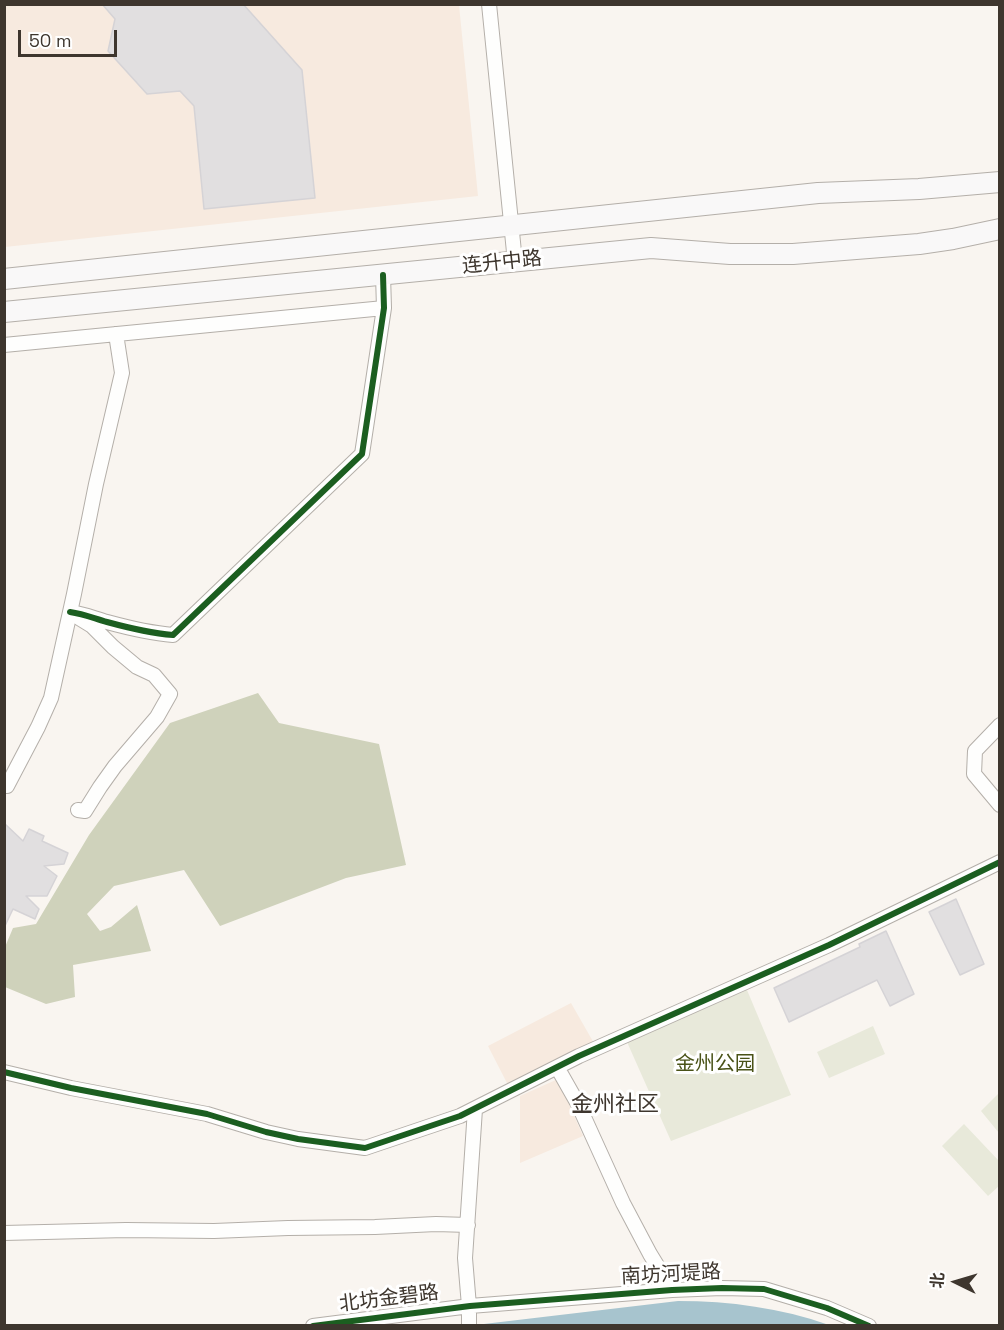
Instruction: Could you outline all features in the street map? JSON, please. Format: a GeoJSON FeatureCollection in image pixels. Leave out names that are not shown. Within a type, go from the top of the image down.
{"type":"FeatureCollection","features":[{"type":"Feature","properties":{"kind":"main road","name":"连升中路"},"geometry":{"type":"LineString","coordinates":[[5,278],[818,193],[919,189],[999,182]]}},
{"type":"Feature","properties":{"kind":"main road","name":"连升中路"},"geometry":{"type":"LineString","coordinates":[[4,312],[651,248],[730,254],[793,254],[920,244],[999,229]]}},
{"type":"Feature","properties":{"kind":"street"},"geometry":{"type":"LineString","coordinates":[[489,4],[515,262]]}},
{"type":"Feature","properties":{"kind":"street"},"geometry":{"type":"LineString","coordinates":[[70,612],[152,633],[173,635],[362,454],[384,308],[383,275]]}},
{"type":"Feature","properties":{"kind":"street"},"geometry":{"type":"LineString","coordinates":[[4,345],[384,308]]}},
{"type":"Feature","properties":{"kind":"street"},"geometry":{"type":"LineString","coordinates":[[4,786],[7,786],[38,728],[51,698],[122,373],[116,334]]}},
{"type":"Feature","properties":{"kind":"street"},"geometry":{"type":"LineString","coordinates":[[70,612],[92,626],[137,667],[154,675],[170,694],[157,717],[115,766],[85,811],[78,810]]}},
{"type":"Feature","properties":{"kind":"street"},"geometry":{"type":"LineString","coordinates":[[999,725],[975,751],[974,774],[999,805]]}},
{"type":"Feature","properties":{"kind":"street"},"geometry":{"type":"LineString","coordinates":[[4,1072],[71,1088],[207,1114],[298,1139],[365,1149],[460,1116],[579,1056],[829,945],[999,862]]}},
{"type":"Feature","properties":{"kind":"street"},"geometry":{"type":"LineString","coordinates":[[557,1067],[578,1104],[623,1203],[672,1290]]}},
{"type":"Feature","properties":{"kind":"street"},"geometry":{"type":"LineString","coordinates":[[469,1326],[470,1306],[465,1258],[475,1109]]}},
{"type":"Feature","properties":{"kind":"street"},"geometry":{"type":"LineString","coordinates":[[4,1233],[468,1225]]}},
{"type":"Feature","properties":{"kind":"street","name":"南坊河堤路"},"geometry":{"type":"LineString","coordinates":[[470,1306],[672,1290],[764,1289],[827,1308],[869,1326]]}},
{"type":"Feature","properties":{"kind":"street","name":"北坊金碧路"},"geometry":{"type":"LineString","coordinates":[[313,1326],[470,1306]]}},
{"type":"Feature","properties":{"kind":"shaded area"},"geometry":{"type":"Polygon","coordinates":[[[4,5],[459,5],[478,196],[5,247],[4,5]]]}},
{"type":"Feature","properties":{"kind":"shaded area"},"geometry":{"type":"Polygon","coordinates":[[[571,1003],[595,1045],[508,1085],[488,1046],[571,1003]]]}},
{"type":"Feature","properties":{"kind":"shaded area"},"geometry":{"type":"Polygon","coordinates":[[[558,1079],[583,1136],[520,1163],[520,1096],[558,1079]]]}},
{"type":"Feature","properties":{"kind":"green space"},"geometry":{"type":"Polygon","coordinates":[[[258,693],[279,723],[379,744],[406,865],[346,878],[220,926],[184,870],[114,886],[87,914],[100,931],[111,927],[137,905],[151,951],[73,965],[75,997],[46,1004],[5,987],[5,947],[13,928],[36,924],[89,835],[170,723],[258,693]]]}},
{"type":"Feature","properties":{"kind":"green space","name":"金州公园"},"geometry":{"type":"Polygon","coordinates":[[[747,990],[791,1095],[671,1141],[627,1042],[747,990]]]}},
{"type":"Feature","properties":{"kind":"green space"},"geometry":{"type":"Polygon","coordinates":[[[873,1026],[885,1054],[829,1078],[817,1052],[873,1026]]]}},
{"type":"Feature","properties":{"kind":"green space"},"geometry":{"type":"Polygon","coordinates":[[[999,1093],[999,1133],[981,1111],[999,1093]]]}},
{"type":"Feature","properties":{"kind":"green space"},"geometry":{"type":"Polygon","coordinates":[[[964,1124],[999,1161],[999,1186],[988,1196],[942,1146],[964,1124]]]}},
{"type":"Feature","properties":{"kind":"water"},"geometry":{"type":"Polygon","coordinates":[[[678,1301],[717,1302],[755,1307],[792,1314],[829,1325],[467,1326],[678,1301]]]}},
{"type":"Feature","properties":{"kind":"building"},"geometry":{"type":"Polygon","coordinates":[[[102,4],[243,4],[302,70],[315,198],[204,209],[194,106],[180,91],[147,94],[108,51],[115,19],[102,4]]]}},
{"type":"Feature","properties":{"kind":"building"},"geometry":{"type":"Polygon","coordinates":[[[4,823],[23,841],[29,829],[44,836],[42,841],[68,853],[64,864],[44,866],[57,876],[47,896],[26,896],[39,909],[35,919],[13,909],[4,928],[4,823]]]}},
{"type":"Feature","properties":{"kind":"building"},"geometry":{"type":"Polygon","coordinates":[[[956,899],[984,964],[960,975],[929,912],[956,899]]]}},
{"type":"Feature","properties":{"kind":"building"},"geometry":{"type":"Polygon","coordinates":[[[886,931],[914,994],[890,1006],[877,980],[789,1022],[774,988],[860,947],[859,944],[886,931]]]}},
{"type":"Feature","properties":{"kind":"cycle path"},"geometry":{"type":"LineString","coordinates":[[70,612],[131,628],[173,635],[362,454],[384,308],[383,275]]}},
{"type":"Feature","properties":{"kind":"cycle path"},"geometry":{"type":"LineString","coordinates":[[4,1072],[71,1088],[207,1114],[298,1139],[365,1148],[460,1116],[579,1056],[829,945],[1000,862]]}},
{"type":"Feature","properties":{"kind":"cycle path"},"geometry":{"type":"LineString","coordinates":[[313,1326],[470,1306],[722,1288],[764,1289],[827,1308],[869,1326]]}},
{"type":"Feature","properties":{"kind":"district","name":"金州社区"},"geometry":{"type":"Point","coordinates":[615,1105]}}]}
